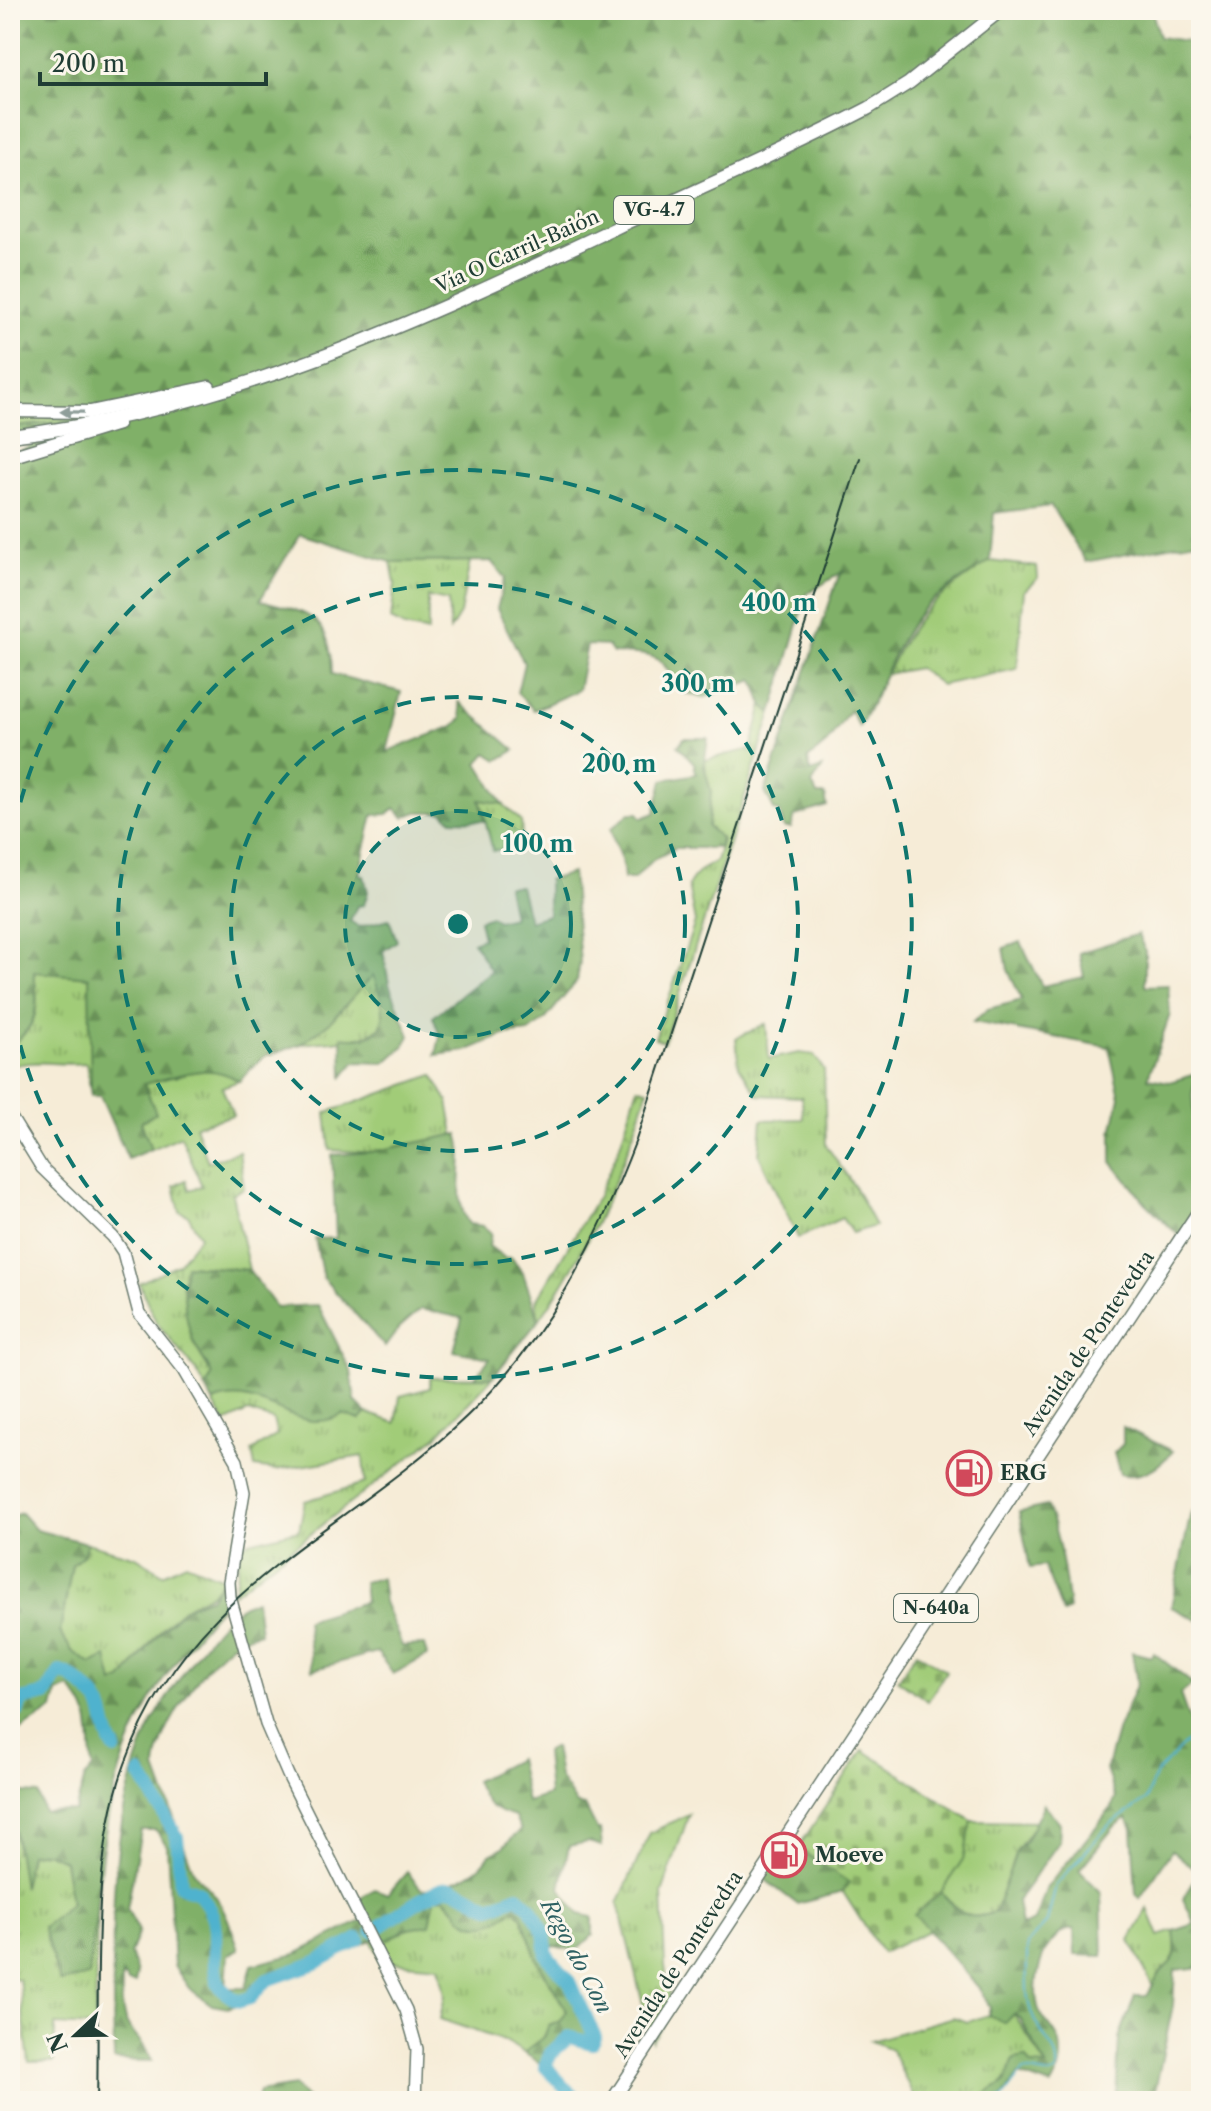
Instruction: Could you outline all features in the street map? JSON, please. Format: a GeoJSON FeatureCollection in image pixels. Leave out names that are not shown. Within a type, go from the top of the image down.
{"type":"FeatureCollection","features":[{"type":"Feature","properties":{"kind":"main road","name":"Vía O Carril-Baión"},"geometry":{"type":"LineString","coordinates":[[10,436],[61,430],[181,403],[286,372],[536,266],[826,131],[909,83],[1001,10]]}},
{"type":"Feature","properties":{"kind":"main road"},"geometry":{"type":"LineString","coordinates":[[10,411],[90,412],[286,372]]}},
{"type":"Feature","properties":{"kind":"main road"},"geometry":{"type":"LineString","coordinates":[[10,457],[181,403]]}},
{"type":"Feature","properties":{"kind":"main road"},"geometry":{"type":"LineString","coordinates":[[10,1116],[42,1168],[113,1237],[123,1252],[139,1313],[197,1389],[237,1461],[244,1492],[229,1582],[240,1639],[282,1761],[412,2025],[417,2049],[415,2101]]}},
{"type":"Feature","properties":{"kind":"main road","name":"Avenida de Pontevedra"},"geometry":{"type":"LineString","coordinates":[[612,2101],[1201,1208]]}},
{"type":"Feature","properties":{"kind":"green space"},"geometry":{"type":"Polygon","coordinates":[[[10,10],[1152,10],[1159,37],[1201,43],[1201,540],[1086,562],[1051,506],[994,513],[990,561],[951,586],[917,616],[898,646],[859,727],[850,710],[827,743],[808,759],[810,772],[822,768],[812,784],[817,795],[825,795],[827,806],[795,816],[791,828],[784,828],[780,813],[774,810],[765,792],[838,578],[845,570],[807,594],[772,713],[763,705],[754,680],[703,698],[681,692],[656,658],[613,653],[608,646],[587,645],[578,690],[534,710],[517,693],[524,663],[497,609],[505,578],[491,561],[391,562],[300,534],[260,600],[292,609],[314,620],[327,640],[332,674],[401,692],[387,752],[454,726],[462,718],[459,702],[515,750],[498,760],[487,753],[478,763],[503,804],[480,800],[485,821],[452,820],[443,812],[417,812],[404,817],[395,808],[388,814],[373,815],[359,874],[364,876],[368,892],[364,905],[357,906],[350,921],[359,927],[389,919],[397,941],[383,951],[389,984],[410,1036],[404,1046],[385,1063],[355,1062],[343,1077],[342,1037],[371,1035],[382,1022],[381,1000],[373,975],[329,1023],[301,1044],[263,1057],[239,1081],[227,1075],[204,1071],[144,1084],[156,1113],[141,1122],[151,1149],[128,1159],[100,1096],[91,1096],[89,977],[34,972],[35,1014],[27,1030],[10,1046],[10,454],[30,447],[28,442],[10,443],[10,428],[74,420],[74,417],[10,416],[10,10]]]}},
{"type":"Feature","properties":{"kind":"green space"},"geometry":{"type":"Polygon","coordinates":[[[10,416],[74,416],[74,420],[10,428],[10,416]]]}},
{"type":"Feature","properties":{"kind":"green space"},"geometry":{"type":"Polygon","coordinates":[[[470,561],[460,614],[450,630],[448,601],[428,597],[428,632],[404,627],[391,620],[395,583],[391,562],[470,561]]]}},
{"type":"Feature","properties":{"kind":"green space"},"geometry":{"type":"Polygon","coordinates":[[[990,561],[1037,567],[1038,578],[1024,591],[1017,669],[941,685],[918,668],[887,674],[907,634],[928,608],[990,561]]]}},
{"type":"Feature","properties":{"kind":"green space"},"geometry":{"type":"Polygon","coordinates":[[[763,705],[772,713],[664,1042],[655,1038],[695,922],[688,886],[699,871],[716,861],[722,840],[708,827],[705,760],[751,749],[763,705]]]}},
{"type":"Feature","properties":{"kind":"green space"},"geometry":{"type":"Polygon","coordinates":[[[684,738],[708,738],[704,765],[711,792],[708,827],[721,838],[719,848],[675,848],[653,860],[634,879],[624,879],[611,829],[630,813],[638,813],[642,818],[655,813],[663,780],[696,774],[694,763],[678,746],[684,738]]]}},
{"type":"Feature","properties":{"kind":"green space"},"geometry":{"type":"Polygon","coordinates":[[[480,799],[503,804],[521,821],[522,835],[516,841],[504,841],[502,849],[493,851],[480,799]]]}},
{"type":"Feature","properties":{"kind":"green space"},"geometry":{"type":"Polygon","coordinates":[[[572,873],[580,961],[577,981],[544,1021],[529,1032],[504,1035],[466,1051],[436,1055],[440,1036],[433,1017],[491,971],[473,942],[483,938],[479,920],[491,916],[497,921],[513,917],[507,886],[520,886],[529,921],[548,915],[548,880],[572,873]]]}},
{"type":"Feature","properties":{"kind":"green space"},"geometry":{"type":"Polygon","coordinates":[[[1138,934],[1145,951],[1145,986],[1168,985],[1170,1014],[1148,1078],[1169,1082],[1197,1074],[1192,1094],[1201,1208],[1181,1238],[1143,1200],[1112,1162],[1112,1132],[1120,1097],[1109,1047],[973,1022],[988,1009],[1022,1000],[1008,970],[1004,948],[1021,942],[1042,986],[1084,977],[1079,953],[1138,934]]]}},
{"type":"Feature","properties":{"kind":"green space"},"geometry":{"type":"Polygon","coordinates":[[[33,968],[89,977],[95,1076],[91,1096],[86,1063],[29,1063],[10,1067],[10,1046],[28,1029],[36,1011],[33,968]]]}},
{"type":"Feature","properties":{"kind":"green space"},"geometry":{"type":"Polygon","coordinates":[[[374,974],[385,1012],[382,1025],[364,1036],[301,1044],[374,974]]]}},
{"type":"Feature","properties":{"kind":"green space"},"geometry":{"type":"Polygon","coordinates":[[[766,1024],[769,1059],[799,1053],[814,1055],[824,1070],[826,1145],[854,1186],[875,1226],[852,1233],[842,1218],[798,1238],[759,1155],[762,1120],[803,1119],[802,1097],[758,1095],[739,1066],[736,1038],[766,1024]]]}},
{"type":"Feature","properties":{"kind":"green space"},"geometry":{"type":"Polygon","coordinates":[[[195,1070],[223,1070],[239,1081],[222,1087],[233,1115],[195,1126],[208,1162],[239,1151],[244,1188],[232,1194],[249,1270],[187,1265],[182,1283],[193,1342],[212,1375],[206,1389],[197,1372],[156,1322],[139,1283],[178,1264],[200,1236],[188,1215],[180,1212],[174,1186],[186,1180],[189,1190],[202,1186],[181,1136],[151,1149],[141,1122],[140,1078],[175,1077],[195,1070]]]}},
{"type":"Feature","properties":{"kind":"green space"},"geometry":{"type":"Polygon","coordinates":[[[433,1075],[448,1101],[454,1135],[377,1153],[330,1150],[326,1113],[433,1075]]]}},
{"type":"Feature","properties":{"kind":"green space"},"geometry":{"type":"Polygon","coordinates":[[[638,1087],[648,1089],[616,1180],[574,1266],[539,1320],[536,1301],[598,1196],[618,1151],[638,1087]]]}},
{"type":"Feature","properties":{"kind":"green space"},"geometry":{"type":"Polygon","coordinates":[[[458,1134],[464,1213],[469,1224],[483,1226],[491,1233],[489,1246],[505,1258],[511,1257],[523,1273],[539,1320],[493,1377],[475,1377],[490,1358],[454,1351],[462,1318],[421,1309],[399,1328],[385,1347],[323,1278],[315,1239],[336,1238],[332,1155],[371,1152],[458,1134]]]}},
{"type":"Feature","properties":{"kind":"green space"},"geometry":{"type":"Polygon","coordinates":[[[186,1265],[249,1270],[276,1307],[318,1305],[351,1371],[355,1401],[367,1413],[360,1420],[343,1414],[310,1421],[248,1399],[231,1398],[213,1402],[206,1389],[212,1375],[193,1341],[188,1323],[184,1293],[186,1265]]]}},
{"type":"Feature","properties":{"kind":"green space"},"geometry":{"type":"Polygon","coordinates":[[[493,1377],[437,1436],[234,1593],[241,1544],[299,1530],[305,1501],[365,1483],[363,1456],[275,1470],[255,1467],[252,1451],[277,1435],[273,1420],[248,1412],[225,1423],[213,1402],[228,1395],[268,1402],[289,1415],[343,1414],[360,1420],[367,1413],[396,1423],[400,1396],[430,1388],[430,1378],[493,1377]]]}},
{"type":"Feature","properties":{"kind":"green space"},"geometry":{"type":"Polygon","coordinates":[[[1123,1427],[1173,1451],[1149,1470],[1135,1475],[1120,1474],[1114,1453],[1123,1444],[1123,1427]]]}},
{"type":"Feature","properties":{"kind":"green space"},"geometry":{"type":"Polygon","coordinates":[[[1047,1506],[1059,1544],[1066,1583],[1069,1610],[1063,1613],[1044,1566],[1030,1568],[1019,1512],[1047,1506]]]}},
{"type":"Feature","properties":{"kind":"green space"},"geometry":{"type":"Polygon","coordinates":[[[1191,1512],[1201,1526],[1201,1622],[1171,1607],[1191,1512]]]}},
{"type":"Feature","properties":{"kind":"green space"},"geometry":{"type":"Polygon","coordinates":[[[21,1513],[36,1530],[87,1543],[83,1555],[72,1565],[60,1632],[72,1651],[91,1664],[107,1657],[113,1683],[122,1680],[161,1631],[186,1607],[211,1597],[223,1578],[230,1574],[230,1597],[171,1668],[132,1736],[109,1812],[89,1976],[60,1982],[43,1927],[71,1903],[64,1860],[46,1852],[30,1854],[23,1888],[14,1828],[10,1824],[10,1792],[38,1794],[44,1812],[75,1811],[85,1778],[93,1768],[87,1716],[70,1688],[57,1693],[53,1709],[10,1737],[10,1517],[21,1513]]]}},
{"type":"Feature","properties":{"kind":"green space"},"geometry":{"type":"Polygon","coordinates":[[[87,1543],[136,1557],[163,1574],[186,1563],[223,1578],[210,1594],[167,1624],[122,1680],[113,1684],[72,1651],[60,1632],[72,1565],[83,1555],[87,1543]]]}},
{"type":"Feature","properties":{"kind":"green space"},"geometry":{"type":"Polygon","coordinates":[[[381,1578],[384,1602],[402,1646],[424,1645],[427,1656],[393,1674],[377,1652],[312,1670],[306,1620],[365,1602],[363,1582],[381,1578]]]}},
{"type":"Feature","properties":{"kind":"green space"},"geometry":{"type":"Polygon","coordinates":[[[256,1600],[260,1633],[230,1645],[206,1669],[172,1720],[158,1754],[156,1769],[193,1870],[218,1900],[239,1949],[228,1955],[226,1988],[246,1988],[252,1965],[296,1954],[361,1921],[366,1914],[359,1898],[375,1889],[388,1894],[407,1872],[422,1890],[451,1883],[470,1874],[521,1830],[515,1817],[500,1812],[486,1801],[475,1781],[518,1759],[527,1802],[549,1795],[545,1752],[554,1747],[559,1777],[577,1805],[585,1806],[597,1830],[600,1830],[602,1846],[588,1842],[569,1846],[560,1888],[579,1914],[593,1917],[593,1935],[576,1951],[555,1946],[546,1949],[570,1982],[595,2037],[592,2043],[569,2037],[551,2053],[545,2066],[524,2053],[544,2037],[549,2026],[561,2021],[567,2011],[537,1960],[522,1917],[514,1909],[488,1924],[474,1925],[461,1917],[444,1897],[435,1898],[430,1925],[404,1930],[388,1940],[371,1940],[318,1965],[266,1983],[254,1999],[228,2008],[212,2005],[189,1988],[174,1966],[167,1846],[156,1830],[141,1830],[127,1909],[139,1931],[130,1953],[137,1973],[135,1983],[128,1982],[122,1974],[122,2003],[126,2023],[152,2061],[114,2060],[116,1865],[129,1789],[140,1752],[162,1706],[204,1644],[228,1617],[256,1600]]]}},
{"type":"Feature","properties":{"kind":"green space"},"geometry":{"type":"Polygon","coordinates":[[[917,1652],[946,1671],[928,1701],[898,1680],[917,1652]]]}},
{"type":"Feature","properties":{"kind":"green space"},"geometry":{"type":"Polygon","coordinates":[[[1132,1652],[1152,1657],[1154,1653],[1193,1684],[1180,1694],[1193,1731],[1201,1721],[1201,1967],[1175,1970],[1173,2005],[1153,2101],[1116,2099],[1119,2038],[1135,1996],[1147,1996],[1175,1956],[1174,1931],[1195,1924],[1183,1899],[1198,1872],[1172,1850],[1140,1898],[1136,1893],[1132,1829],[1127,1818],[1114,1827],[1079,1870],[1101,1892],[1103,1956],[1075,1955],[1074,1929],[1054,1939],[1038,1972],[1038,2007],[1060,2044],[1061,2061],[1054,2081],[1051,2086],[1019,2075],[1000,2101],[974,2101],[1005,2082],[1014,2059],[1025,2057],[1031,2065],[1046,2066],[1020,2018],[1014,2014],[1005,2023],[988,2015],[990,2007],[980,1989],[914,1915],[941,1892],[964,1914],[977,1916],[995,1912],[1017,1850],[1026,1841],[1044,1804],[1060,1824],[1059,1842],[1017,1901],[1021,1926],[1034,1921],[1047,1887],[1110,1810],[1116,1798],[1106,1770],[1118,1728],[1137,1683],[1132,1652]]]}},
{"type":"Feature","properties":{"kind":"green space"},"geometry":{"type":"Polygon","coordinates":[[[863,1750],[972,1821],[963,1859],[941,1892],[914,1915],[930,1930],[882,1953],[843,1892],[850,1883],[798,1848],[863,1750]]]}},
{"type":"Feature","properties":{"kind":"green space"},"geometry":{"type":"Polygon","coordinates":[[[689,1814],[662,1893],[665,1966],[672,2010],[652,2041],[618,1903],[650,1833],[689,1814]]]}},
{"type":"Feature","properties":{"kind":"green space"},"geometry":{"type":"Polygon","coordinates":[[[972,1821],[1037,1822],[1017,1850],[995,1912],[977,1916],[959,1910],[941,1892],[963,1859],[972,1821]]]}},
{"type":"Feature","properties":{"kind":"green space"},"geometry":{"type":"Polygon","coordinates":[[[10,1824],[14,1828],[23,1885],[30,1854],[46,1852],[64,1860],[71,1904],[43,1927],[60,1981],[89,1975],[97,1907],[95,2027],[55,2025],[54,2062],[29,2062],[19,1979],[10,1978],[10,1824]]]}},
{"type":"Feature","properties":{"kind":"green space"},"geometry":{"type":"Polygon","coordinates":[[[783,1838],[850,1883],[843,1892],[797,1904],[759,1875],[783,1838]]]}},
{"type":"Feature","properties":{"kind":"green space"},"geometry":{"type":"Polygon","coordinates":[[[444,1897],[461,1917],[509,1913],[514,1909],[522,1917],[537,1960],[567,2012],[524,2053],[507,2042],[440,2019],[445,1995],[439,1966],[382,1961],[371,1940],[401,1933],[423,1915],[435,1898],[444,1897]]]}},
{"type":"Feature","properties":{"kind":"green space"},"geometry":{"type":"Polygon","coordinates":[[[1148,1909],[1159,1936],[1174,1931],[1175,1944],[1171,1964],[1153,1987],[1130,1940],[1148,1909]]]}},
{"type":"Feature","properties":{"kind":"green space"},"geometry":{"type":"Polygon","coordinates":[[[1014,2014],[1047,2067],[1031,2065],[1010,2072],[993,2092],[969,2100],[916,2101],[891,2049],[871,2041],[953,2017],[968,2022],[988,2015],[1005,2023],[1014,2014]]]}},
{"type":"Feature","properties":{"kind":"green space"},"geometry":{"type":"Polygon","coordinates":[[[294,2086],[309,2101],[256,2101],[259,2092],[294,2086]]]}},
{"type":"Feature","properties":{"kind":"waterway","name":"Rego do Con"},"geometry":{"type":"LineString","coordinates":[[10,1715],[18,1711],[21,1700],[46,1694],[60,1672],[64,1673],[97,1700],[115,1749]]}},
{"type":"Feature","properties":{"kind":"waterway"},"geometry":{"type":"LineString","coordinates":[[995,2101],[1003,2098],[1024,2070],[1051,2075],[1057,2071],[1054,2052],[1032,2015],[1027,1976],[1027,1944],[1047,1922],[1056,1885],[1109,1825],[1146,1800],[1156,1773],[1201,1728]]}},
{"type":"Feature","properties":{"kind":"waterway","name":"Rego do Con"},"geometry":{"type":"LineString","coordinates":[[140,1774],[177,1837],[181,1885],[199,1893],[212,1917],[215,1972],[226,1993],[240,2001],[250,1998],[267,1980],[315,1963],[359,1939]]}},
{"type":"Feature","properties":{"kind":"waterway","name":"Rego do Con"},"geometry":{"type":"LineString","coordinates":[[373,1931],[442,1889],[460,1891],[490,1907],[518,1896],[530,1907],[544,1932],[547,1956],[570,1982],[595,2037],[592,2043],[569,2037],[551,2053],[545,2066],[577,2101]]}},
{"type":"Feature","properties":{"kind":"railway"},"geometry":{"type":"LineString","coordinates":[[97,2101],[99,1930],[106,1842],[125,1764],[153,1702],[188,1651],[228,1607],[272,1568],[418,1459],[467,1416],[522,1355],[567,1288],[604,1215],[636,1140],[860,458]]}},
{"type":"Feature","properties":{"kind":"place","name":"ERG"},"geometry":{"type":"Point","coordinates":[969,1473]}},
{"type":"Feature","properties":{"kind":"place","name":"Moeve"},"geometry":{"type":"Point","coordinates":[784,1855]}}]}
